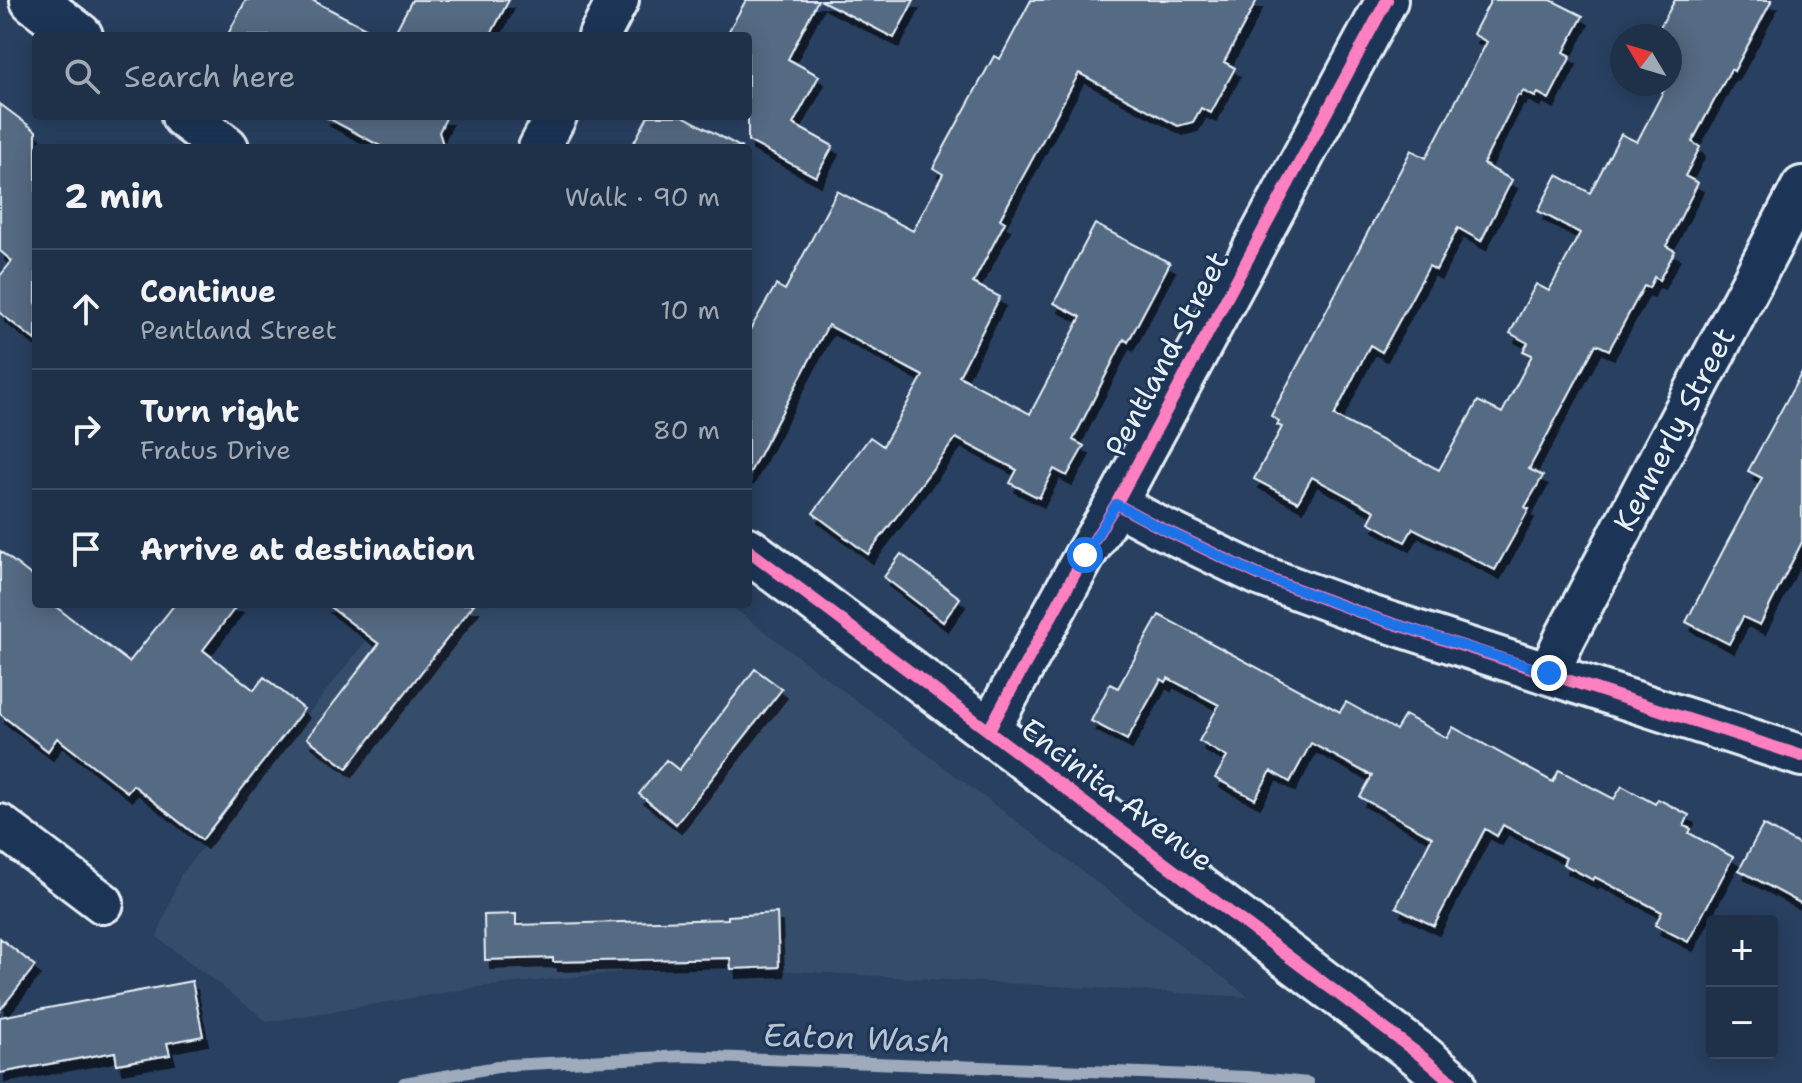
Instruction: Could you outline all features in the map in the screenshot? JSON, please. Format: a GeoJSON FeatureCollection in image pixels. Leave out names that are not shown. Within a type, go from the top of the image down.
{"type":"FeatureCollection","features":[{"type":"Feature","properties":{"kind":"street"},"geometry":{"type":"LineString","coordinates":[[33,0],[75,32]]}},
{"type":"Feature","properties":{"kind":"street"},"geometry":{"type":"LineString","coordinates":[[601,32],[618,0]]}},
{"type":"Feature","properties":{"kind":"street","name":"Pentland Street"},"geometry":{"type":"LineString","coordinates":[[989,730],[1116,504],[1387,0]]}},
{"type":"Feature","properties":{"kind":"street"},"geometry":{"type":"LineString","coordinates":[[189,120],[221,144]]}},
{"type":"Feature","properties":{"kind":"street"},"geometry":{"type":"LineString","coordinates":[[541,144],[554,120]]}},
{"type":"Feature","properties":{"kind":"street","name":"Kennerly Street"},"geometry":{"type":"LineString","coordinates":[[1549,673],[1802,187]]}},
{"type":"Feature","properties":{"kind":"street"},"geometry":{"type":"LineString","coordinates":[[1116,504],[1259,575],[1370,616],[1802,756]]}},
{"type":"Feature","properties":{"kind":"street","name":"Encinita Avenue"},"geometry":{"type":"LineString","coordinates":[[752,553],[1437,1070]]}},
{"type":"Feature","properties":{"kind":"street"},"geometry":{"type":"LineString","coordinates":[[0,825],[103,903]]}},
{"type":"Feature","properties":{"kind":"shaded area"},"geometry":{"type":"Polygon","coordinates":[[[392,608],[733,608],[1249,997],[686,965],[478,987],[268,1022],[157,937],[180,876],[392,608]]]}},
{"type":"Feature","properties":{"kind":"building"},"geometry":{"type":"Polygon","coordinates":[[[246,0],[312,0],[373,32],[229,32],[246,0]]]}},
{"type":"Feature","properties":{"kind":"building"},"geometry":{"type":"Polygon","coordinates":[[[412,0],[509,0],[492,32],[395,32],[412,0]]]}},
{"type":"Feature","properties":{"kind":"building"},"geometry":{"type":"Polygon","coordinates":[[[746,0],[818,0],[788,59],[819,76],[793,124],[833,146],[816,177],[748,141],[748,120],[752,120],[752,32],[728,32],[746,0]]]}},
{"type":"Feature","properties":{"kind":"building"},"geometry":{"type":"Polygon","coordinates":[[[820,0],[914,0],[894,38],[820,0]]]}},
{"type":"Feature","properties":{"kind":"building"},"geometry":{"type":"Polygon","coordinates":[[[1031,0],[1257,0],[1224,62],[1235,68],[1211,113],[1201,108],[1193,122],[1178,126],[1079,73],[1000,219],[1005,222],[973,283],[1000,297],[959,376],[1030,414],[1081,317],[1054,303],[1095,224],[1170,263],[1128,342],[1124,339],[1073,440],[1084,446],[1067,476],[1054,469],[1039,498],[1010,483],[1017,470],[956,438],[868,554],[813,513],[870,437],[883,446],[923,376],[828,325],[752,468],[752,326],[776,285],[785,290],[837,191],[913,231],[943,174],[933,168],[994,56],[1000,59],[1031,0]]]}},
{"type":"Feature","properties":{"kind":"building"},"geometry":{"type":"Polygon","coordinates":[[[1491,0],[1551,0],[1583,16],[1564,52],[1571,56],[1549,99],[1538,93],[1535,97],[1523,91],[1518,95],[1483,164],[1512,180],[1481,241],[1458,228],[1436,270],[1429,266],[1382,352],[1370,345],[1334,416],[1439,470],[1478,401],[1502,413],[1532,355],[1523,351],[1528,343],[1510,333],[1536,284],[1549,291],[1580,233],[1538,211],[1557,175],[1590,193],[1621,134],[1637,142],[1661,96],[1682,96],[1682,24],[1662,24],[1675,0],[1772,0],[1692,142],[1700,147],[1685,176],[1698,183],[1666,246],[1675,251],[1659,280],[1654,277],[1649,288],[1644,286],[1609,350],[1596,344],[1529,469],[1543,476],[1525,507],[1529,509],[1495,570],[1413,528],[1405,542],[1369,522],[1375,511],[1312,477],[1298,502],[1254,479],[1282,427],[1271,416],[1411,150],[1426,158],[1487,42],[1473,34],[1491,0]]]}},
{"type":"Feature","properties":{"kind":"building"},"geometry":{"type":"Polygon","coordinates":[[[0,104],[36,131],[36,144],[32,144],[32,338],[0,313],[0,276],[12,261],[0,251],[0,104]]]}},
{"type":"Feature","properties":{"kind":"building"},"geometry":{"type":"Polygon","coordinates":[[[332,120],[445,120],[439,132],[443,144],[376,144],[332,120]]]}},
{"type":"Feature","properties":{"kind":"building"},"geometry":{"type":"Polygon","coordinates":[[[646,120],[690,120],[735,144],[633,144],[646,120]]]}},
{"type":"Feature","properties":{"kind":"building"},"geometry":{"type":"Polygon","coordinates":[[[1802,372],[1802,542],[1760,625],[1743,617],[1729,644],[1686,622],[1762,478],[1748,471],[1802,372]]]}},
{"type":"Feature","properties":{"kind":"building"},"geometry":{"type":"Polygon","coordinates":[[[0,551],[32,576],[32,608],[57,608],[129,662],[172,608],[235,608],[203,650],[254,690],[264,677],[304,709],[202,840],[133,785],[127,792],[57,738],[48,751],[0,714],[0,551]]]}},
{"type":"Feature","properties":{"kind":"building"},"geometry":{"type":"Polygon","coordinates":[[[901,554],[960,598],[943,622],[884,577],[901,554]]]}},
{"type":"Feature","properties":{"kind":"building"},"geometry":{"type":"Polygon","coordinates":[[[331,608],[471,608],[347,768],[307,738],[379,644],[331,608]]]}},
{"type":"Feature","properties":{"kind":"building"},"geometry":{"type":"Polygon","coordinates":[[[1159,615],[1340,712],[1346,702],[1396,730],[1405,715],[1447,738],[1453,727],[1553,782],[1559,770],[1614,799],[1622,786],[1655,804],[1658,799],[1689,815],[1684,826],[1691,829],[1689,833],[1733,857],[1688,942],[1655,925],[1662,912],[1563,864],[1566,858],[1503,825],[1497,836],[1485,829],[1434,926],[1396,907],[1432,837],[1360,797],[1372,776],[1311,743],[1290,782],[1271,771],[1255,799],[1215,778],[1227,757],[1199,741],[1219,705],[1168,678],[1166,682],[1161,679],[1127,740],[1091,721],[1110,684],[1118,688],[1159,615]]]}},
{"type":"Feature","properties":{"kind":"building"},"geometry":{"type":"Polygon","coordinates":[[[755,669],[782,689],[676,824],[639,794],[666,760],[679,770],[755,669]]]}},
{"type":"Feature","properties":{"kind":"building"},"geometry":{"type":"Polygon","coordinates":[[[1763,825],[1802,846],[1802,904],[1739,870],[1763,825]]]}},
{"type":"Feature","properties":{"kind":"building"},"geometry":{"type":"Polygon","coordinates":[[[777,913],[779,967],[731,969],[730,958],[553,962],[553,958],[485,960],[484,915],[516,914],[516,925],[728,919],[728,916],[777,913]]]}},
{"type":"Feature","properties":{"kind":"building"},"geometry":{"type":"Polygon","coordinates":[[[0,938],[35,966],[0,1010],[0,938]]]}},
{"type":"Feature","properties":{"kind":"building"},"geometry":{"type":"Polygon","coordinates":[[[192,981],[203,1036],[167,1043],[170,1055],[117,1064],[115,1052],[0,1073],[0,1017],[192,981]]]}},
{"type":"Feature","properties":{"kind":"waterway","name":"Eaton Wash"},"geometry":{"type":"LineString","coordinates":[[404,1083],[509,1065],[684,1056],[1248,1077],[1308,1083]]}},
{"type":"Feature","properties":{"kind":"cycle path"},"geometry":{"type":"LineString","coordinates":[[989,730],[1116,504],[1387,0]]}},
{"type":"Feature","properties":{"kind":"cycle path"},"geometry":{"type":"LineString","coordinates":[[1116,504],[1259,575],[1370,616],[1802,756]]}},
{"type":"Feature","properties":{"kind":"cycle path"},"geometry":{"type":"LineString","coordinates":[[752,553],[1453,1083]]}},
{"type":"Feature","properties":{"kind":"route"},"geometry":{"type":"LineString","coordinates":[[1085,555],[1116,504],[1259,575],[1370,616],[1549,673]]}}]}
